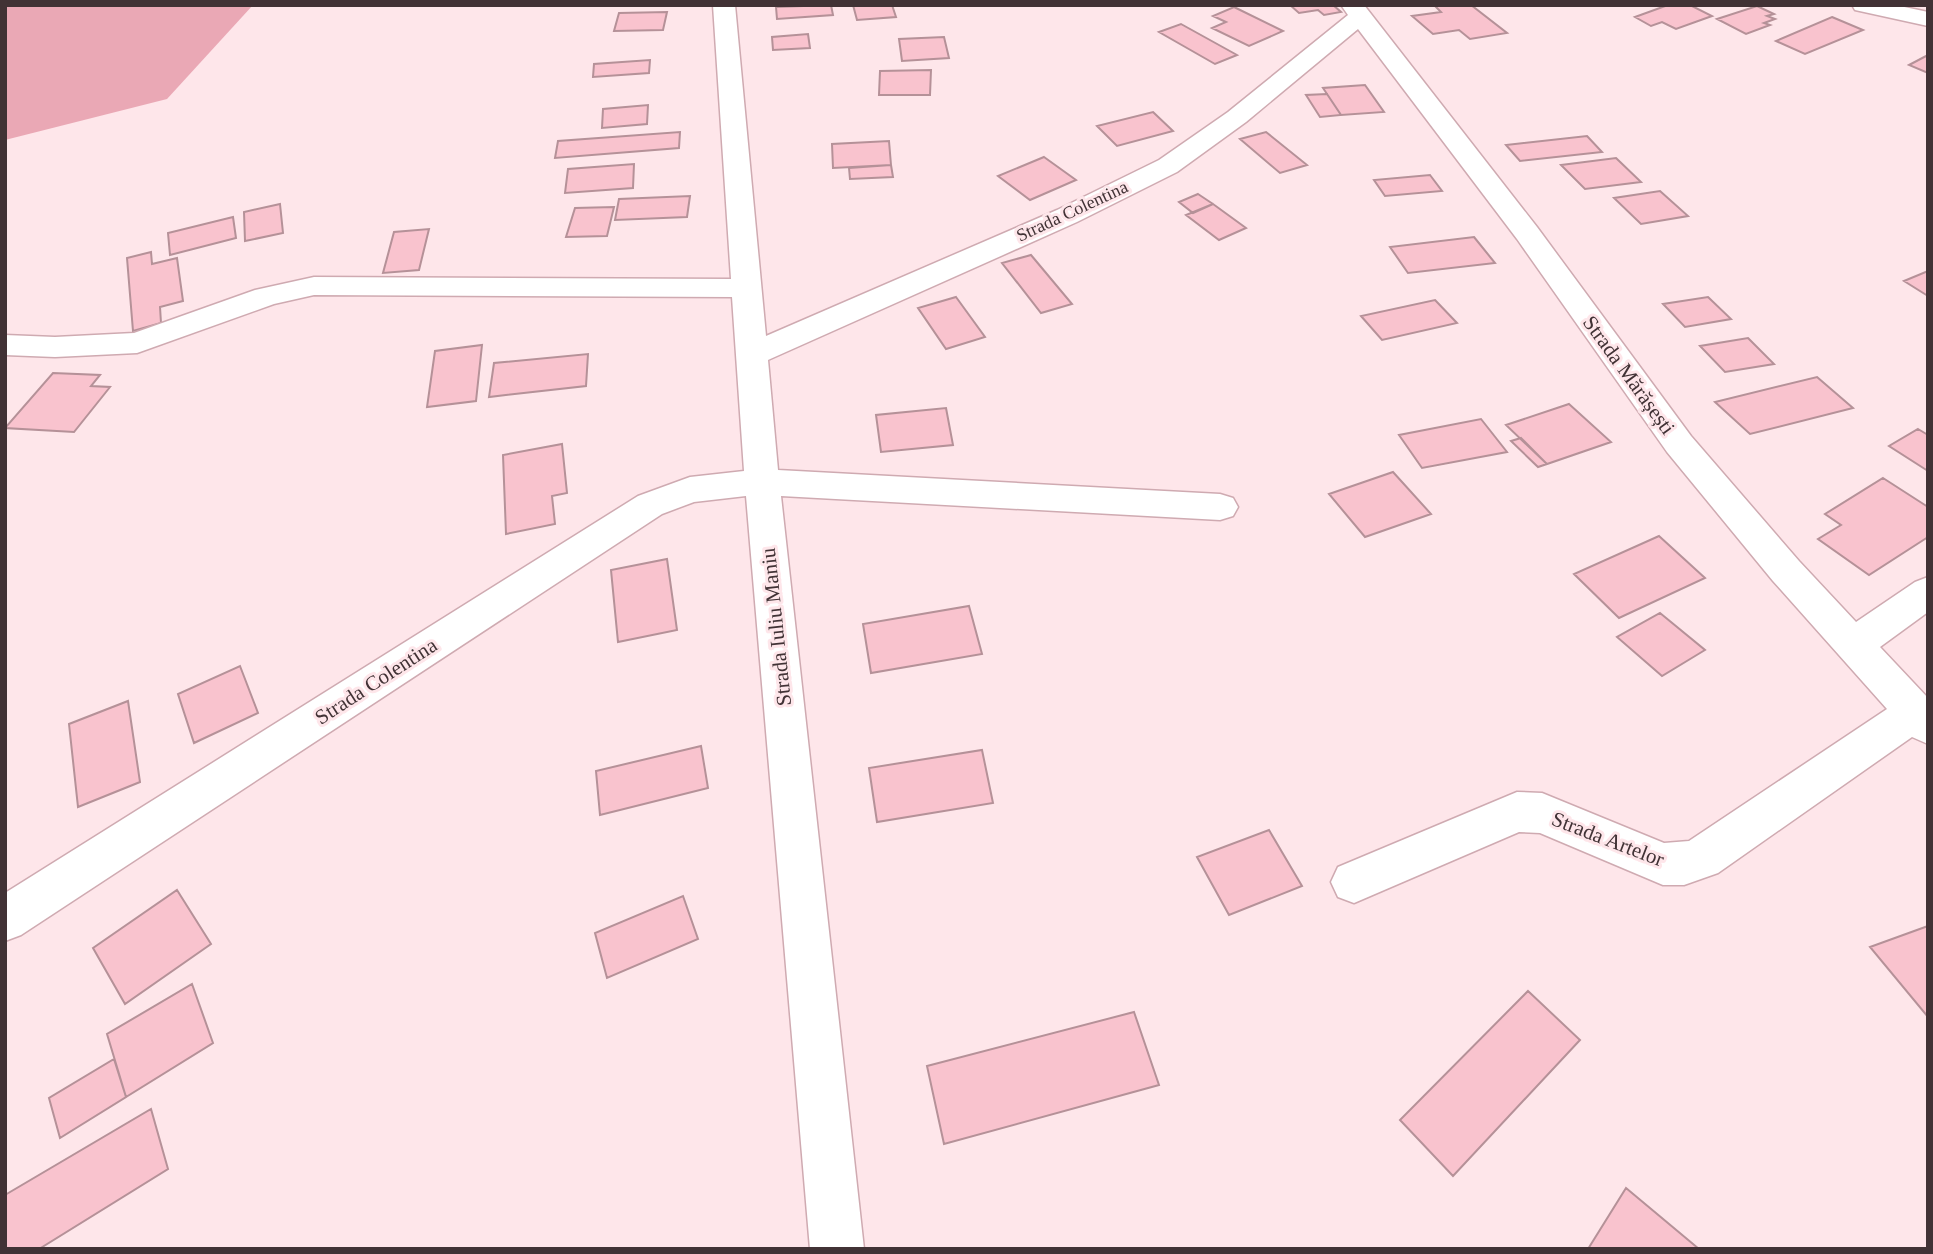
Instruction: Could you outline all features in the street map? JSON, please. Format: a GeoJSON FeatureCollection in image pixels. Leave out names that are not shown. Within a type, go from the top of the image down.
{"type":"FeatureCollection","features":[{"type":"Feature","properties":{"kind":"street","name":"Strada Iuliu Maniu"},"geometry":{"type":"LineString","coordinates":[[724,5],[762,482],[837,1249]]}},
{"type":"Feature","properties":{"kind":"street"},"geometry":{"type":"LineString","coordinates":[[1863,5],[1928,19]]}},
{"type":"Feature","properties":{"kind":"street","name":"Strada Colentina"},"geometry":{"type":"LineString","coordinates":[[752,354],[1067,216],[1168,166],[1237,117],[1356,10]]}},
{"type":"Feature","properties":{"kind":"street","name":"Strada Mărășești"},"geometry":{"type":"LineString","coordinates":[[1356,10],[1527,233],[1679,444],[1778,562],[1921,719]]}},
{"type":"Feature","properties":{"kind":"street"},"geometry":{"type":"LineString","coordinates":[[5,345],[137,343],[266,297],[314,286],[747,288]]}},
{"type":"Feature","properties":{"kind":"street","name":"Strada Colentina"},"geometry":{"type":"LineString","coordinates":[[5,919],[650,505],[690,490],[723,484],[762,482],[1220,507]]}},
{"type":"Feature","properties":{"kind":"street"},"geometry":{"type":"LineString","coordinates":[[1853,645],[1928,592]]}},
{"type":"Feature","properties":{"kind":"street","name":"Strada Artelor"},"geometry":{"type":"LineString","coordinates":[[1354,882],[1517,812],[1542,813],[1664,864],[1685,864],[1702,858],[1921,719]]}},
{"type":"Feature","properties":{"kind":"shaded area"},"geometry":{"type":"Polygon","coordinates":[[[5,5],[253,5],[167,99],[5,140],[5,5]]]}},
{"type":"Feature","properties":{"kind":"building"},"geometry":{"type":"Polygon","coordinates":[[[831,5],[833,15],[777,19],[776,7],[831,5]]]}},
{"type":"Feature","properties":{"kind":"building"},"geometry":{"type":"Polygon","coordinates":[[[853,5],[892,5],[896,17],[857,20],[853,5]]]}},
{"type":"Feature","properties":{"kind":"building"},"geometry":{"type":"Polygon","coordinates":[[[1290,5],[1333,5],[1341,12],[1324,15],[1318,10],[1299,13],[1290,5]]]}},
{"type":"Feature","properties":{"kind":"building"},"geometry":{"type":"Polygon","coordinates":[[[1434,5],[1471,5],[1507,33],[1470,39],[1459,30],[1433,34],[1412,16],[1441,12],[1434,5]]]}},
{"type":"Feature","properties":{"kind":"building"},"geometry":{"type":"Polygon","coordinates":[[[1668,5],[1690,5],[1712,16],[1676,29],[1662,22],[1651,26],[1635,17],[1668,5]]]}},
{"type":"Feature","properties":{"kind":"building"},"geometry":{"type":"Polygon","coordinates":[[[1757,6],[1774,14],[1767,16],[1775,19],[1764,23],[1770,25],[1746,34],[1717,19],[1757,6]]]}},
{"type":"Feature","properties":{"kind":"building"},"geometry":{"type":"Polygon","coordinates":[[[1234,7],[1283,31],[1249,46],[1212,28],[1226,22],[1213,16],[1234,7]]]}},
{"type":"Feature","properties":{"kind":"building"},"geometry":{"type":"Polygon","coordinates":[[[667,12],[663,30],[614,31],[619,13],[667,12]]]}},
{"type":"Feature","properties":{"kind":"building"},"geometry":{"type":"Polygon","coordinates":[[[1832,17],[1863,30],[1805,54],[1776,41],[1832,17]]]}},
{"type":"Feature","properties":{"kind":"building"},"geometry":{"type":"Polygon","coordinates":[[[1181,24],[1237,55],[1215,64],[1159,32],[1181,24]]]}},
{"type":"Feature","properties":{"kind":"building"},"geometry":{"type":"Polygon","coordinates":[[[808,34],[810,48],[773,50],[772,37],[808,34]]]}},
{"type":"Feature","properties":{"kind":"building"},"geometry":{"type":"Polygon","coordinates":[[[944,37],[949,58],[902,61],[899,39],[944,37]]]}},
{"type":"Feature","properties":{"kind":"building"},"geometry":{"type":"Polygon","coordinates":[[[1928,55],[1928,73],[1909,65],[1928,55]]]}},
{"type":"Feature","properties":{"kind":"building"},"geometry":{"type":"Polygon","coordinates":[[[650,60],[649,73],[593,77],[594,64],[650,60]]]}},
{"type":"Feature","properties":{"kind":"building"},"geometry":{"type":"Polygon","coordinates":[[[931,70],[930,95],[879,95],[880,71],[931,70]]]}},
{"type":"Feature","properties":{"kind":"building"},"geometry":{"type":"Polygon","coordinates":[[[1365,85],[1384,112],[1341,115],[1323,88],[1365,85]]]}},
{"type":"Feature","properties":{"kind":"building"},"geometry":{"type":"Polygon","coordinates":[[[1327,94],[1341,115],[1320,117],[1306,95],[1327,94]]]}},
{"type":"Feature","properties":{"kind":"building"},"geometry":{"type":"Polygon","coordinates":[[[648,105],[647,124],[602,128],[603,109],[648,105]]]}},
{"type":"Feature","properties":{"kind":"building"},"geometry":{"type":"Polygon","coordinates":[[[1153,112],[1173,131],[1117,146],[1097,126],[1153,112]]]}},
{"type":"Feature","properties":{"kind":"building"},"geometry":{"type":"Polygon","coordinates":[[[680,132],[679,148],[555,158],[558,141],[680,132]]]}},
{"type":"Feature","properties":{"kind":"building"},"geometry":{"type":"Polygon","coordinates":[[[1266,132],[1307,165],[1280,173],[1240,139],[1266,132]]]}},
{"type":"Feature","properties":{"kind":"building"},"geometry":{"type":"Polygon","coordinates":[[[1587,136],[1602,152],[1520,161],[1506,145],[1587,136]]]}},
{"type":"Feature","properties":{"kind":"building"},"geometry":{"type":"Polygon","coordinates":[[[889,141],[891,165],[833,168],[832,144],[889,141]]]}},
{"type":"Feature","properties":{"kind":"building"},"geometry":{"type":"Polygon","coordinates":[[[1044,157],[1076,180],[1030,200],[998,176],[1044,157]]]}},
{"type":"Feature","properties":{"kind":"building"},"geometry":{"type":"Polygon","coordinates":[[[1616,158],[1641,182],[1585,189],[1561,165],[1616,158]]]}},
{"type":"Feature","properties":{"kind":"building"},"geometry":{"type":"Polygon","coordinates":[[[634,164],[633,188],[565,193],[568,169],[634,164]]]}},
{"type":"Feature","properties":{"kind":"building"},"geometry":{"type":"Polygon","coordinates":[[[891,165],[893,177],[850,179],[849,168],[891,165]]]}},
{"type":"Feature","properties":{"kind":"building"},"geometry":{"type":"Polygon","coordinates":[[[1430,175],[1442,191],[1385,196],[1374,180],[1430,175]]]}},
{"type":"Feature","properties":{"kind":"building"},"geometry":{"type":"Polygon","coordinates":[[[1660,191],[1688,216],[1641,224],[1614,198],[1660,191]]]}},
{"type":"Feature","properties":{"kind":"building"},"geometry":{"type":"Polygon","coordinates":[[[1198,194],[1213,204],[1193,213],[1179,202],[1198,194]]]}},
{"type":"Feature","properties":{"kind":"building"},"geometry":{"type":"Polygon","coordinates":[[[690,196],[687,217],[615,220],[619,199],[690,196]]]}},
{"type":"Feature","properties":{"kind":"building"},"geometry":{"type":"Polygon","coordinates":[[[280,204],[283,233],[245,241],[244,212],[280,204]]]}},
{"type":"Feature","properties":{"kind":"building"},"geometry":{"type":"Polygon","coordinates":[[[1213,204],[1246,228],[1219,240],[1186,215],[1213,204]]]}},
{"type":"Feature","properties":{"kind":"building"},"geometry":{"type":"Polygon","coordinates":[[[614,207],[607,236],[566,237],[575,208],[614,207]]]}},
{"type":"Feature","properties":{"kind":"building"},"geometry":{"type":"Polygon","coordinates":[[[233,217],[236,238],[170,255],[168,233],[233,217]]]}},
{"type":"Feature","properties":{"kind":"building"},"geometry":{"type":"Polygon","coordinates":[[[429,229],[419,270],[383,273],[394,232],[429,229]]]}},
{"type":"Feature","properties":{"kind":"building"},"geometry":{"type":"Polygon","coordinates":[[[1474,237],[1495,263],[1408,273],[1390,247],[1474,237]]]}},
{"type":"Feature","properties":{"kind":"building"},"geometry":{"type":"Polygon","coordinates":[[[151,252],[152,264],[177,258],[183,301],[160,307],[161,323],[133,331],[127,258],[151,252]]]}},
{"type":"Feature","properties":{"kind":"building"},"geometry":{"type":"Polygon","coordinates":[[[1031,255],[1072,304],[1041,313],[1002,263],[1031,255]]]}},
{"type":"Feature","properties":{"kind":"building"},"geometry":{"type":"Polygon","coordinates":[[[1928,271],[1928,296],[1904,281],[1928,271]]]}},
{"type":"Feature","properties":{"kind":"building"},"geometry":{"type":"Polygon","coordinates":[[[956,297],[985,337],[946,349],[918,308],[956,297]]]}},
{"type":"Feature","properties":{"kind":"building"},"geometry":{"type":"Polygon","coordinates":[[[1708,297],[1731,319],[1685,327],[1663,304],[1708,297]]]}},
{"type":"Feature","properties":{"kind":"building"},"geometry":{"type":"Polygon","coordinates":[[[1435,300],[1457,323],[1382,340],[1361,316],[1435,300]]]}},
{"type":"Feature","properties":{"kind":"building"},"geometry":{"type":"Polygon","coordinates":[[[1748,338],[1774,364],[1725,372],[1700,346],[1748,338]]]}},
{"type":"Feature","properties":{"kind":"building"},"geometry":{"type":"Polygon","coordinates":[[[482,345],[476,401],[427,407],[435,351],[482,345]]]}},
{"type":"Feature","properties":{"kind":"building"},"geometry":{"type":"Polygon","coordinates":[[[588,354],[586,386],[489,397],[494,363],[588,354]]]}},
{"type":"Feature","properties":{"kind":"building"},"geometry":{"type":"Polygon","coordinates":[[[53,373],[100,375],[91,386],[110,387],[74,432],[5,428],[53,373]]]}},
{"type":"Feature","properties":{"kind":"building"},"geometry":{"type":"Polygon","coordinates":[[[1817,377],[1853,408],[1750,434],[1715,402],[1817,377]]]}},
{"type":"Feature","properties":{"kind":"building"},"geometry":{"type":"Polygon","coordinates":[[[1569,404],[1611,442],[1547,464],[1506,425],[1569,404]]]}},
{"type":"Feature","properties":{"kind":"building"},"geometry":{"type":"Polygon","coordinates":[[[946,408],[953,445],[881,452],[876,415],[946,408]]]}},
{"type":"Feature","properties":{"kind":"building"},"geometry":{"type":"Polygon","coordinates":[[[1481,419],[1507,452],[1422,468],[1399,435],[1481,419]]]}},
{"type":"Feature","properties":{"kind":"building"},"geometry":{"type":"Polygon","coordinates":[[[1918,429],[1928,435],[1928,471],[1889,446],[1918,429]]]}},
{"type":"Feature","properties":{"kind":"building"},"geometry":{"type":"Polygon","coordinates":[[[1521,438],[1547,464],[1538,467],[1511,441],[1521,438]]]}},
{"type":"Feature","properties":{"kind":"building"},"geometry":{"type":"Polygon","coordinates":[[[562,444],[567,493],[552,496],[555,524],[506,534],[503,455],[562,444]]]}},
{"type":"Feature","properties":{"kind":"building"},"geometry":{"type":"Polygon","coordinates":[[[1393,472],[1431,514],[1365,537],[1329,494],[1393,472]]]}},
{"type":"Feature","properties":{"kind":"building"},"geometry":{"type":"Polygon","coordinates":[[[1883,478],[1928,507],[1928,537],[1869,575],[1818,539],[1841,525],[1825,514],[1883,478]]]}},
{"type":"Feature","properties":{"kind":"building"},"geometry":{"type":"Polygon","coordinates":[[[1659,536],[1705,578],[1619,618],[1574,574],[1659,536]]]}},
{"type":"Feature","properties":{"kind":"building"},"geometry":{"type":"Polygon","coordinates":[[[667,559],[677,630],[618,642],[611,570],[667,559]]]}},
{"type":"Feature","properties":{"kind":"building"},"geometry":{"type":"Polygon","coordinates":[[[969,606],[982,654],[871,673],[863,624],[969,606]]]}},
{"type":"Feature","properties":{"kind":"building"},"geometry":{"type":"Polygon","coordinates":[[[1660,613],[1705,650],[1662,676],[1617,637],[1660,613]]]}},
{"type":"Feature","properties":{"kind":"building"},"geometry":{"type":"Polygon","coordinates":[[[240,666],[258,713],[194,743],[178,694],[240,666]]]}},
{"type":"Feature","properties":{"kind":"building"},"geometry":{"type":"Polygon","coordinates":[[[128,701],[140,782],[78,807],[69,724],[128,701]]]}},
{"type":"Feature","properties":{"kind":"building"},"geometry":{"type":"Polygon","coordinates":[[[701,746],[708,788],[600,815],[596,771],[701,746]]]}},
{"type":"Feature","properties":{"kind":"building"},"geometry":{"type":"Polygon","coordinates":[[[982,750],[993,803],[877,822],[869,768],[982,750]]]}},
{"type":"Feature","properties":{"kind":"building"},"geometry":{"type":"Polygon","coordinates":[[[1269,830],[1302,886],[1229,915],[1197,857],[1269,830]]]}},
{"type":"Feature","properties":{"kind":"building"},"geometry":{"type":"Polygon","coordinates":[[[177,890],[211,944],[125,1004],[93,948],[177,890]]]}},
{"type":"Feature","properties":{"kind":"building"},"geometry":{"type":"Polygon","coordinates":[[[683,896],[698,939],[607,978],[595,933],[683,896]]]}},
{"type":"Feature","properties":{"kind":"building"},"geometry":{"type":"Polygon","coordinates":[[[1928,926],[1928,1017],[1870,947],[1928,926]]]}},
{"type":"Feature","properties":{"kind":"building"},"geometry":{"type":"Polygon","coordinates":[[[192,984],[213,1043],[126,1097],[107,1034],[192,984]]]}},
{"type":"Feature","properties":{"kind":"building"},"geometry":{"type":"Polygon","coordinates":[[[1528,991],[1580,1040],[1453,1176],[1400,1120],[1528,991]]]}},
{"type":"Feature","properties":{"kind":"building"},"geometry":{"type":"Polygon","coordinates":[[[1134,1012],[1159,1085],[944,1144],[927,1066],[1134,1012]]]}},
{"type":"Feature","properties":{"kind":"building"},"geometry":{"type":"Polygon","coordinates":[[[114,1059],[126,1097],[60,1138],[49,1098],[114,1059]]]}},
{"type":"Feature","properties":{"kind":"building"},"geometry":{"type":"Polygon","coordinates":[[[151,1109],[168,1169],[39,1249],[5,1249],[5,1195],[151,1109]]]}},
{"type":"Feature","properties":{"kind":"building"},"geometry":{"type":"Polygon","coordinates":[[[1626,1188],[1699,1249],[1588,1249],[1626,1188]]]}}]}
